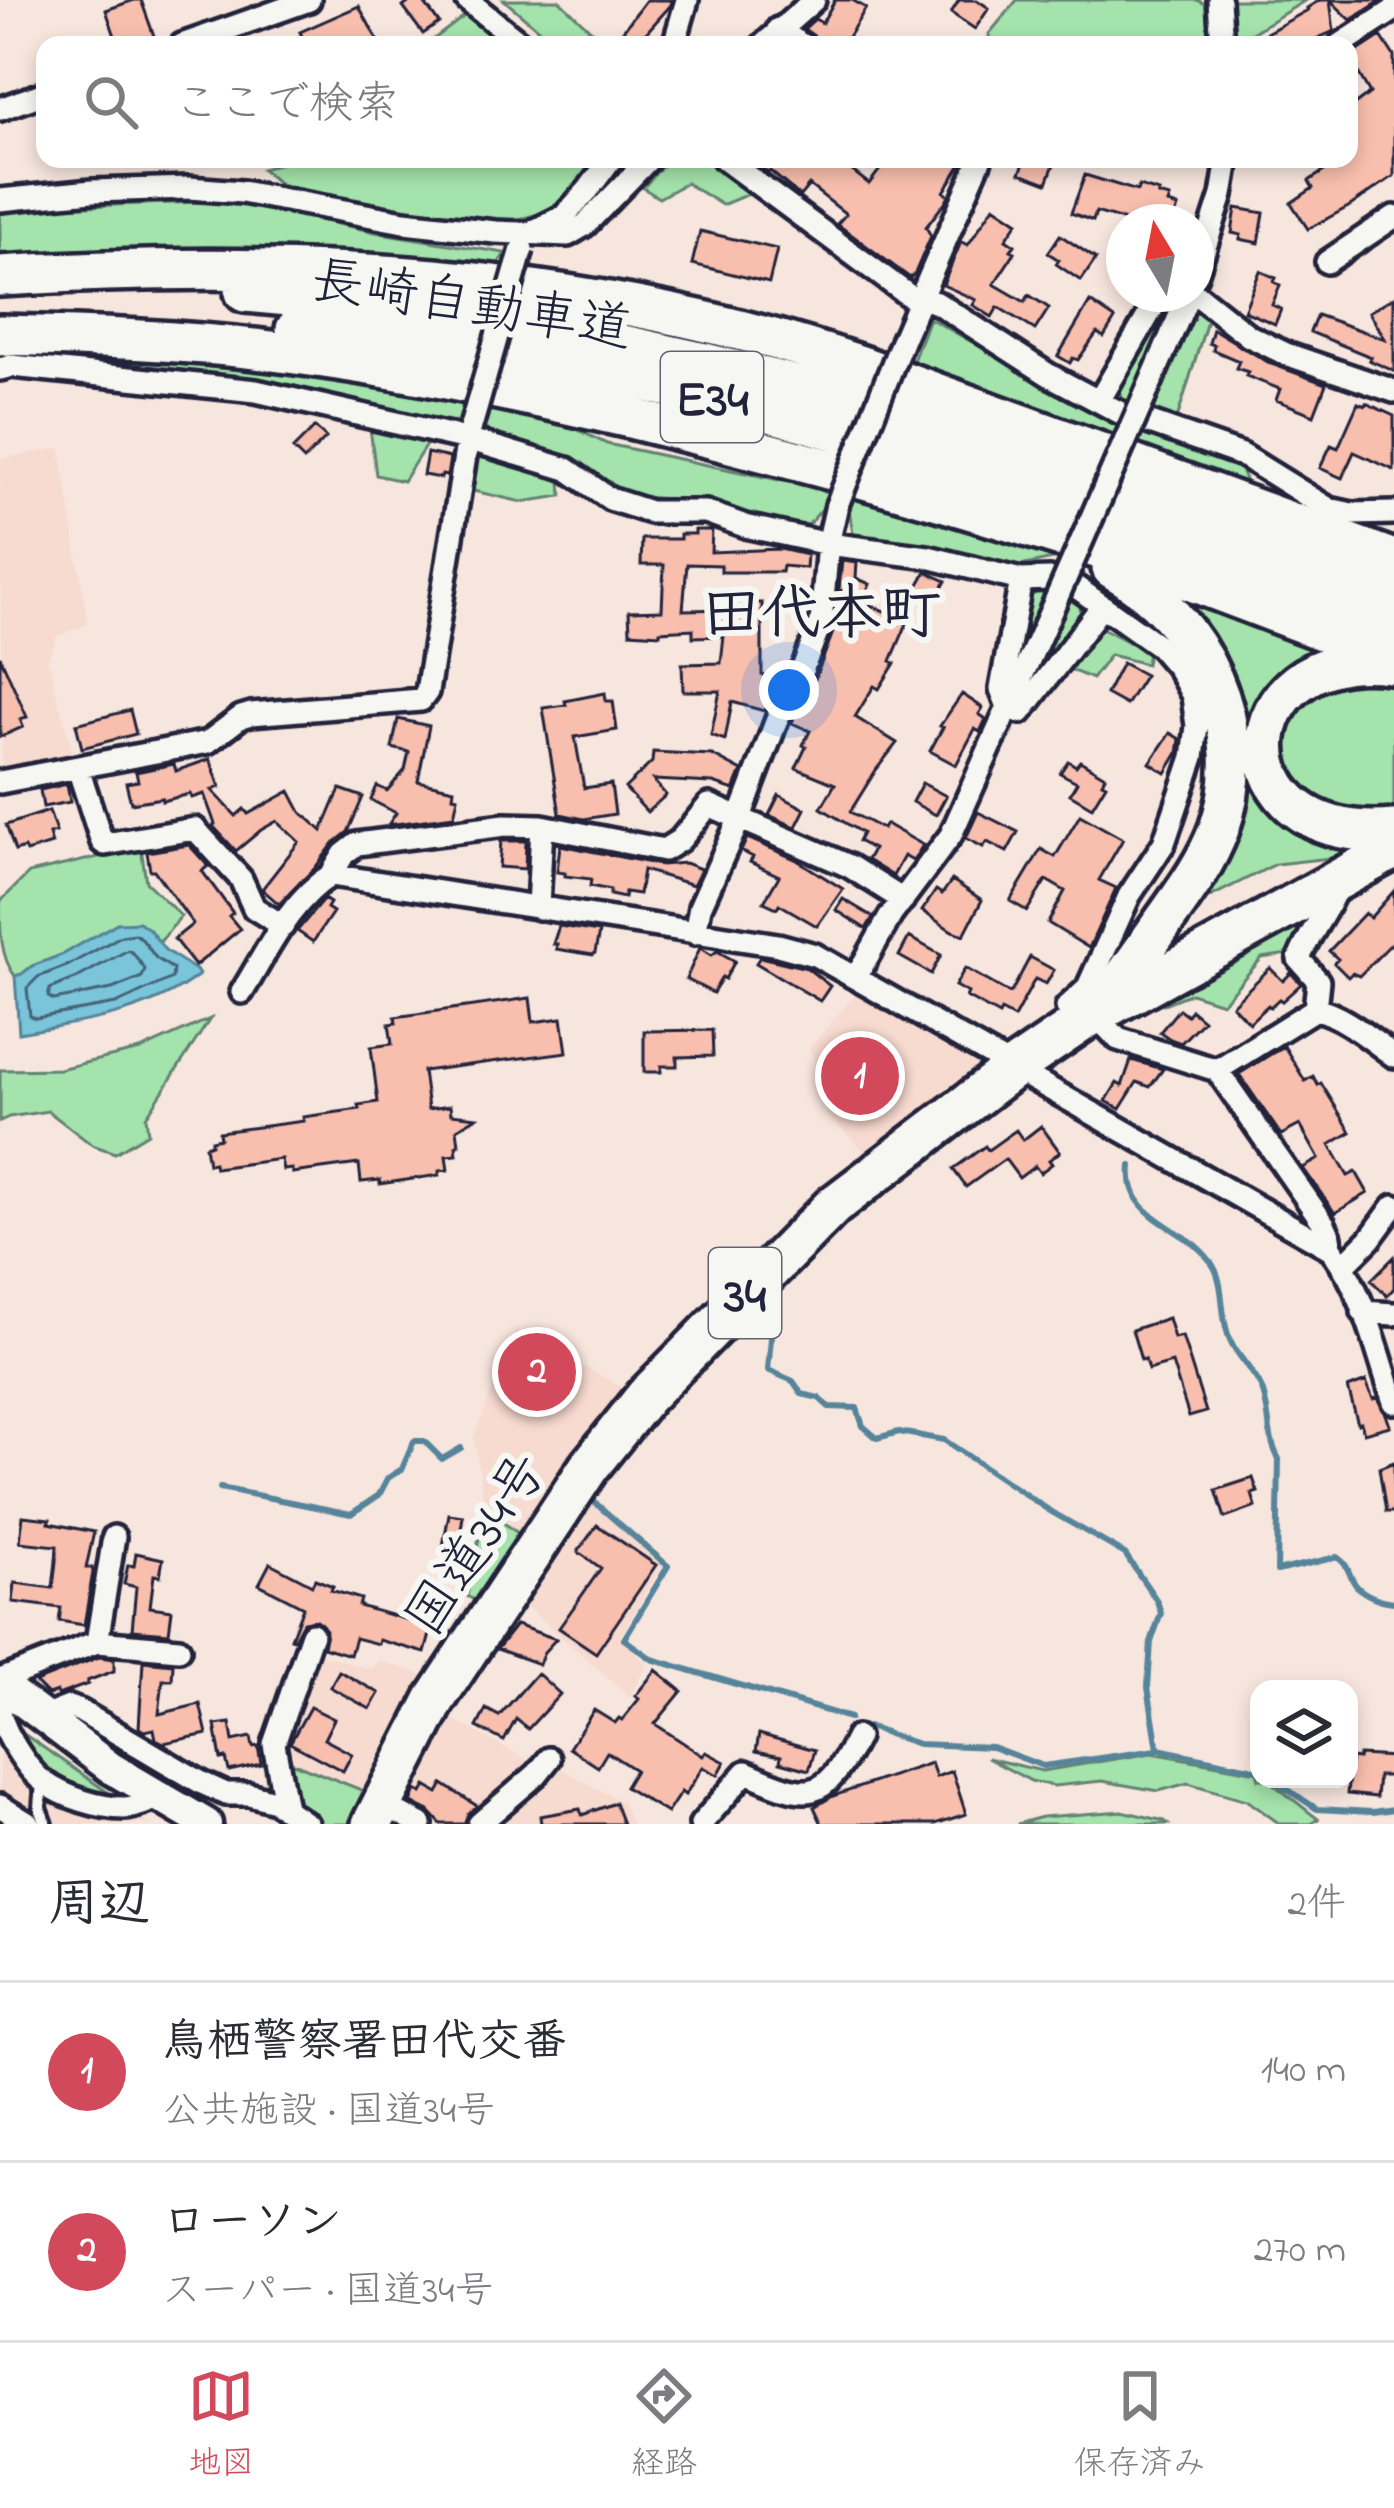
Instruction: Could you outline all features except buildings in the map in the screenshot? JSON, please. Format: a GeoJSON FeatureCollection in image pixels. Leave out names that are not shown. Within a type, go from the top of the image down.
{"type":"FeatureCollection","features":[{"type":"Feature","properties":{"kind":"highway"},"geometry":{"type":"LineString","coordinates":[[0,276],[148,269],[312,269],[471,283],[629,306],[791,342],[1394,560]]}},
{"type":"Feature","properties":{"kind":"highway","name":"長崎自動車道"},"geometry":{"type":"LineString","coordinates":[[0,286],[154,287],[318,298],[485,319],[645,349],[802,387],[949,432],[1394,591]]}},
{"type":"Feature","properties":{"kind":"highway","name":"長崎自動車道"},"geometry":{"type":"LineString","coordinates":[[0,320],[157,320],[318,331],[481,351],[640,381],[794,418],[917,456],[1394,624]]}},
{"type":"Feature","properties":{"kind":"highway"},"geometry":{"type":"LineString","coordinates":[[0,334],[212,345],[403,370],[539,397],[887,484],[1112,554],[1394,660]]}},
{"type":"Feature","properties":{"kind":"highway"},"geometry":{"type":"LineString","coordinates":[[1024,527],[1129,578],[1174,616],[1203,657],[1215,684],[1228,739],[1227,795],[1208,855],[1125,977],[1082,1014]]}},
{"type":"Feature","properties":{"kind":"highway"},"geometry":{"type":"LineString","coordinates":[[1326,536],[1394,546]]}},
{"type":"Feature","properties":{"kind":"highway"},"geometry":{"type":"LineString","coordinates":[[1394,660],[1329,667],[1292,686],[1272,714],[1265,748],[1273,783],[1298,811],[1354,831],[1394,830]]}},
{"type":"Feature","properties":{"kind":"highway","name":"国道34号"},"geometry":{"type":"LineString","coordinates":[[377,1814],[435,1700],[590,1467],[646,1396],[833,1206],[1082,1014],[1394,849]]}},
{"type":"Feature","properties":{"kind":"highway","name":"国道34号"},"geometry":{"type":"LineString","coordinates":[[1273,916],[1394,866]]}},
{"type":"Feature","properties":{"kind":"highway"},"geometry":{"type":"LineString","coordinates":[[1340,888],[1394,875]]}},
{"type":"Feature","properties":{"kind":"street"},"geometry":{"type":"LineString","coordinates":[[207,36],[309,0]]}},
{"type":"Feature","properties":{"kind":"street"},"geometry":{"type":"LineString","coordinates":[[467,0],[512,36]]}},
{"type":"Feature","properties":{"kind":"street"},"geometry":{"type":"LineString","coordinates":[[677,36],[687,0]]}},
{"type":"Feature","properties":{"kind":"street"},"geometry":{"type":"LineString","coordinates":[[772,36],[814,0]]}},
{"type":"Feature","properties":{"kind":"street"},"geometry":{"type":"LineString","coordinates":[[1219,0],[1221,36]]}},
{"type":"Feature","properties":{"kind":"street"},"geometry":{"type":"LineString","coordinates":[[1357,36],[1391,18]]}},
{"type":"Feature","properties":{"kind":"street"},"geometry":{"type":"LineString","coordinates":[[0,110],[36,97]]}},
{"type":"Feature","properties":{"kind":"street"},"geometry":{"type":"LineString","coordinates":[[0,782],[208,742],[251,713],[422,700],[446,587],[468,434],[525,242],[564,216],[604,168]]}},
{"type":"Feature","properties":{"kind":"street"},"geometry":{"type":"LineString","coordinates":[[0,200],[92,191],[189,188],[242,192],[525,242],[568,235],[585,225],[640,168]]}},
{"type":"Feature","properties":{"kind":"street"},"geometry":{"type":"LineString","coordinates":[[736,168],[908,295],[937,303],[1049,375],[1119,412],[1242,455],[1329,509],[1394,513]]}},
{"type":"Feature","properties":{"kind":"street"},"geometry":{"type":"LineString","coordinates":[[695,933],[700,907],[821,622],[836,505],[977,168]]}},
{"type":"Feature","properties":{"kind":"street"},"geometry":{"type":"LineString","coordinates":[[1214,221],[1226,168]]}},
{"type":"Feature","properties":{"kind":"street"},"geometry":{"type":"LineString","coordinates":[[1327,262],[1394,217]]}},
{"type":"Feature","properties":{"kind":"street"},"geometry":{"type":"LineString","coordinates":[[1214,310],[1249,336],[1286,354],[1394,391]]}},
{"type":"Feature","properties":{"kind":"street"},"geometry":{"type":"LineString","coordinates":[[1099,401],[1152,312]]}},
{"type":"Feature","properties":{"kind":"street"},"geometry":{"type":"LineString","coordinates":[[856,976],[950,835],[1184,312]]}},
{"type":"Feature","properties":{"kind":"street"},"geometry":{"type":"LineString","coordinates":[[0,369],[12,366],[256,391],[468,434],[567,469],[610,499],[650,512],[706,512],[745,526],[828,544],[928,557],[1021,580],[1050,579],[1076,587],[1159,646],[1193,696],[1198,726],[1192,757],[1164,843],[1129,896],[1087,989],[1082,1014],[1118,1039],[1217,1070],[1324,1224],[1363,1312],[1394,1402]]}},
{"type":"Feature","properties":{"kind":"street"},"geometry":{"type":"LineString","coordinates":[[1009,709],[1001,689],[1021,580]]}},
{"type":"Feature","properties":{"kind":"street"},"geometry":{"type":"LineString","coordinates":[[1009,709],[1021,712],[1102,606]]}},
{"type":"Feature","properties":{"kind":"street"},"geometry":{"type":"LineString","coordinates":[[79,768],[102,842],[195,829],[241,879],[254,908],[283,926]]}},
{"type":"Feature","properties":{"kind":"street"},"geometry":{"type":"LineString","coordinates":[[242,992],[314,886],[331,875],[357,844],[505,825],[542,826],[664,850],[680,840],[709,805],[849,866],[903,900]]}},
{"type":"Feature","properties":{"kind":"street"},"geometry":{"type":"LineString","coordinates":[[538,908],[542,826]]}},
{"type":"Feature","properties":{"kind":"street"},"geometry":{"type":"LineString","coordinates":[[331,875],[778,945],[815,955],[1337,1257]]}},
{"type":"Feature","properties":{"kind":"street"},"geometry":{"type":"LineString","coordinates":[[1316,1009],[1318,981],[1299,959],[1340,888]]}},
{"type":"Feature","properties":{"kind":"street"},"geometry":{"type":"LineString","coordinates":[[1217,1070],[1316,1009],[1355,1028],[1394,1056]]}},
{"type":"Feature","properties":{"kind":"street"},"geometry":{"type":"LineString","coordinates":[[1337,1257],[1370,1239],[1394,1206]]}},
{"type":"Feature","properties":{"kind":"street"},"geometry":{"type":"LineString","coordinates":[[1363,1312],[1394,1314]]}},
{"type":"Feature","properties":{"kind":"street"},"geometry":{"type":"LineString","coordinates":[[97,1642],[114,1537]]}},
{"type":"Feature","properties":{"kind":"street"},"geometry":{"type":"LineString","coordinates":[[286,1808],[274,1744],[313,1634]]}},
{"type":"Feature","properties":{"kind":"street"},"geometry":{"type":"LineString","coordinates":[[178,1648],[97,1642],[0,1682],[112,1768],[206,1824]]}},
{"type":"Feature","properties":{"kind":"street"},"geometry":{"type":"LineString","coordinates":[[44,1717],[69,1707],[80,1711],[202,1783],[226,1794],[274,1801],[307,1824]]}},
{"type":"Feature","properties":{"kind":"street"},"geometry":{"type":"LineString","coordinates":[[0,1710],[1,1722],[42,1782],[92,1805],[129,1808],[160,1797]]}},
{"type":"Feature","properties":{"kind":"street"},"geometry":{"type":"LineString","coordinates":[[701,1824],[746,1772],[789,1791],[804,1793],[820,1787],[844,1763],[857,1737]]}},
{"type":"Feature","properties":{"kind":"street"},"geometry":{"type":"LineString","coordinates":[[479,1824],[549,1759]]}},
{"type":"Feature","properties":{"kind":"street"},"geometry":{"type":"LineString","coordinates":[[0,1806],[29,1824]]}},
{"type":"Feature","properties":{"kind":"street"},"geometry":{"type":"LineString","coordinates":[[377,1814],[421,1824]]}},
{"type":"Feature","properties":{"kind":"lane"},"geometry":{"type":"LineString","coordinates":[[42,1782],[40,1808],[46,1824]]}},
{"type":"Feature","properties":{"kind":"shaded area"},"geometry":{"type":"Polygon","coordinates":[[[60,448],[88,624],[57,636],[48,661],[75,762],[2,773],[0,459],[60,448]]]}},
{"type":"Feature","properties":{"kind":"shaded area"},"geometry":{"type":"Polygon","coordinates":[[[860,989],[987,1059],[868,1154],[827,1115],[822,1076],[809,1048],[860,989]]]}},
{"type":"Feature","properties":{"kind":"shaded area"},"geometry":{"type":"Polygon","coordinates":[[[516,1331],[626,1389],[519,1534],[485,1509],[474,1437],[516,1331]]]}},
{"type":"Feature","properties":{"kind":"shaded area"},"geometry":{"type":"Polygon","coordinates":[[[585,1500],[663,1564],[620,1636],[647,1665],[630,1697],[517,1598],[585,1500]]]}},
{"type":"Feature","properties":{"kind":"shaded area"},"geometry":{"type":"Polygon","coordinates":[[[315,1653],[371,1669],[379,1660],[427,1677],[364,1791],[286,1760],[280,1745],[315,1653]]]}},
{"type":"Feature","properties":{"kind":"shaded area"},"geometry":{"type":"Polygon","coordinates":[[[447,1716],[537,1765],[471,1824],[394,1824],[447,1716]]]}},
{"type":"Feature","properties":{"kind":"shaded area"},"geometry":{"type":"Polygon","coordinates":[[[0,1736],[37,1794],[39,1821],[0,1796],[0,1736]]]}},
{"type":"Feature","properties":{"kind":"shaded area"},"geometry":{"type":"Polygon","coordinates":[[[556,1766],[622,1802],[632,1824],[487,1824],[556,1766]]]}},
{"type":"Feature","properties":{"kind":"shaded area"},"geometry":{"type":"Polygon","coordinates":[[[50,1799],[89,1814],[138,1818],[152,1824],[55,1824],[48,1812],[50,1799]]]}},
{"type":"Feature","properties":{"kind":"green space"},"geometry":{"type":"Polygon","coordinates":[[[504,0],[559,0],[597,36],[546,36],[504,0]]]}},
{"type":"Feature","properties":{"kind":"green space"},"geometry":{"type":"Polygon","coordinates":[[[1017,0],[1197,0],[1213,8],[1215,36],[989,36],[1017,0]]]}},
{"type":"Feature","properties":{"kind":"green space"},"geometry":{"type":"Polygon","coordinates":[[[1226,0],[1306,0],[1247,36],[1231,36],[1226,0]]]}},
{"type":"Feature","properties":{"kind":"green space"},"geometry":{"type":"Polygon","coordinates":[[[471,11],[502,36],[438,36],[471,11]]]}},
{"type":"Feature","properties":{"kind":"green space"},"geometry":{"type":"Polygon","coordinates":[[[592,168],[553,210],[509,222],[404,214],[288,191],[262,169],[592,168]]]}},
{"type":"Feature","properties":{"kind":"green space"},"geometry":{"type":"Polygon","coordinates":[[[660,168],[717,168],[751,193],[722,205],[686,183],[659,198],[643,188],[660,168]]]}},
{"type":"Feature","properties":{"kind":"green space"},"geometry":{"type":"Polygon","coordinates":[[[230,201],[505,253],[493,272],[0,259],[0,214],[27,208],[230,201]]]}},
{"type":"Feature","properties":{"kind":"green space"},"geometry":{"type":"Polygon","coordinates":[[[1164,312],[1195,312],[1208,318],[1176,422],[1123,405],[1119,383],[1164,312]]]}},
{"type":"Feature","properties":{"kind":"green space"},"geometry":{"type":"Polygon","coordinates":[[[929,318],[1114,421],[1240,467],[1251,495],[911,366],[929,318]]]}},
{"type":"Feature","properties":{"kind":"green space"},"geometry":{"type":"Polygon","coordinates":[[[0,352],[247,360],[543,413],[607,444],[903,506],[1063,557],[1015,567],[853,534],[849,508],[829,501],[809,524],[784,526],[704,502],[644,497],[462,421],[440,423],[403,481],[376,475],[368,412],[0,362],[0,352]]]}},
{"type":"Feature","properties":{"kind":"green space"},"geometry":{"type":"Polygon","coordinates":[[[477,456],[561,480],[562,496],[522,502],[469,490],[477,456]]]}},
{"type":"Feature","properties":{"kind":"green space"},"geometry":{"type":"Polygon","coordinates":[[[1163,585],[1334,645],[1254,762],[1352,842],[1349,856],[1276,864],[1192,906],[1242,758],[1163,585]]]}},
{"type":"Feature","properties":{"kind":"green space"},"geometry":{"type":"Polygon","coordinates":[[[1046,588],[1079,601],[1082,622],[1023,698],[1009,686],[1030,596],[1046,588]]]}},
{"type":"Feature","properties":{"kind":"green space"},"geometry":{"type":"Polygon","coordinates":[[[1102,628],[1148,652],[1146,664],[1110,655],[1092,679],[1066,668],[1102,628]]]}},
{"type":"Feature","properties":{"kind":"green space"},"geometry":{"type":"Polygon","coordinates":[[[1360,676],[1394,679],[1394,819],[1312,804],[1289,777],[1284,761],[1284,728],[1300,699],[1320,686],[1360,676]]]}},
{"type":"Feature","properties":{"kind":"green space"},"geometry":{"type":"Polygon","coordinates":[[[141,847],[146,882],[181,916],[159,943],[149,929],[118,923],[15,976],[4,951],[0,902],[29,873],[141,847]]]}},
{"type":"Feature","properties":{"kind":"green space"},"geometry":{"type":"Polygon","coordinates":[[[1302,922],[1295,953],[1262,958],[1222,1003],[1191,993],[1164,1004],[1151,1002],[1302,922]]]}},
{"type":"Feature","properties":{"kind":"green space"},"geometry":{"type":"Polygon","coordinates":[[[210,1019],[146,1117],[148,1133],[115,1153],[92,1145],[48,1111],[0,1121],[0,1070],[59,1069],[140,1050],[210,1019]]]}},
{"type":"Feature","properties":{"kind":"green space"},"geometry":{"type":"Polygon","coordinates":[[[485,1509],[519,1534],[478,1602],[467,1596],[485,1509]]]}},
{"type":"Feature","properties":{"kind":"green space"},"geometry":{"type":"Polygon","coordinates":[[[18,1730],[109,1793],[77,1791],[44,1769],[18,1730]]]}},
{"type":"Feature","properties":{"kind":"green space"},"geometry":{"type":"Polygon","coordinates":[[[1152,1753],[1250,1771],[1250,1788],[1278,1788],[1318,1819],[1311,1824],[1280,1824],[1247,1800],[1188,1783],[1159,1791],[1102,1781],[1054,1786],[1031,1781],[987,1758],[1042,1771],[1152,1753]]]}},
{"type":"Feature","properties":{"kind":"green space"},"geometry":{"type":"Polygon","coordinates":[[[286,1760],[364,1791],[349,1824],[319,1824],[294,1806],[286,1760]]]}},
{"type":"Feature","properties":{"kind":"green space"},"geometry":{"type":"Polygon","coordinates":[[[1122,1811],[1168,1824],[1017,1824],[1042,1817],[1122,1811]]]}},
{"type":"Feature","properties":{"kind":"water"},"geometry":{"type":"Polygon","coordinates":[[[139,922],[165,950],[199,975],[136,1008],[19,1033],[15,976],[117,923],[139,922]]]}},
{"type":"Feature","properties":{"kind":"waterway"},"geometry":{"type":"LineString","coordinates":[[1131,1166],[1138,1200],[1203,1252],[1214,1267],[1230,1339],[1264,1396],[1279,1459],[1277,1571],[1337,1557],[1363,1591],[1394,1602]]}},
{"type":"Feature","properties":{"kind":"waterway"},"geometry":{"type":"LineString","coordinates":[[764,1310],[771,1338],[768,1370],[793,1381],[802,1394],[819,1398],[829,1407],[857,1408],[863,1426],[877,1438],[899,1432],[944,1440],[1125,1554],[1161,1613],[1151,1642],[1148,1687],[1158,1749],[1250,1768]]}},
{"type":"Feature","properties":{"kind":"waterway"},"geometry":{"type":"LineString","coordinates":[[220,1488],[351,1514],[379,1495],[388,1478],[402,1469],[414,1441],[424,1441],[442,1459],[461,1448]]}},
{"type":"Feature","properties":{"kind":"waterway"},"geometry":{"type":"LineString","coordinates":[[593,1501],[668,1566],[624,1639],[652,1659],[850,1718]]}},
{"type":"Feature","properties":{"kind":"waterway"},"geometry":{"type":"LineString","coordinates":[[868,1727],[918,1744],[992,1747],[1043,1766],[1157,1750]]}},
{"type":"Feature","properties":{"kind":"waterway"},"geometry":{"type":"LineString","coordinates":[[1286,1788],[1317,1809],[1394,1809]]}},
{"type":"Feature","properties":{"kind":"place","name":"鳥栖警察署田代交番"},"geometry":{"type":"Point","coordinates":[860,1076]}},
{"type":"Feature","properties":{"kind":"place","name":"ローソン"},"geometry":{"type":"Point","coordinates":[537,1372]}},
{"type":"Feature","properties":{"kind":"district","name":"田代本町"},"geometry":{"type":"Point","coordinates":[821,611]}}]}
